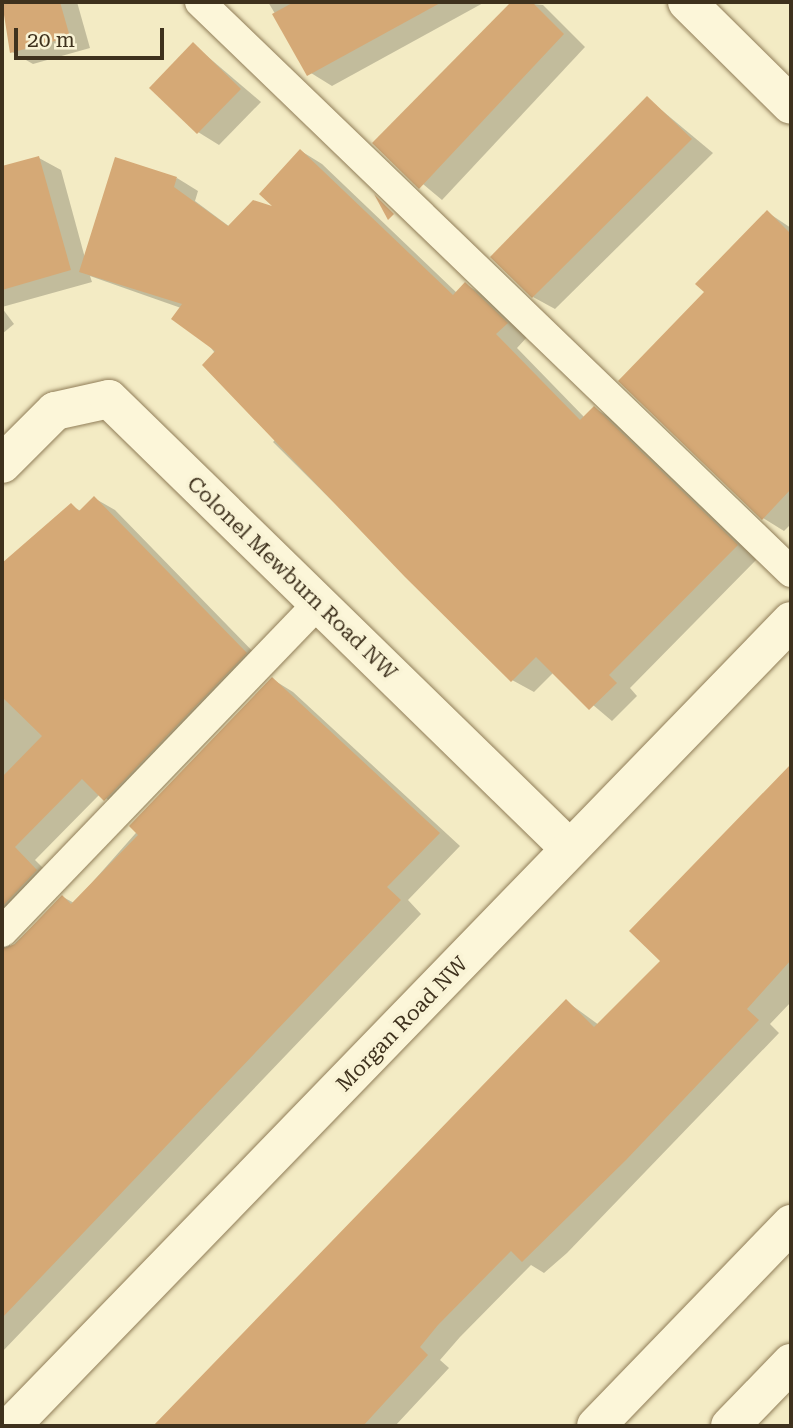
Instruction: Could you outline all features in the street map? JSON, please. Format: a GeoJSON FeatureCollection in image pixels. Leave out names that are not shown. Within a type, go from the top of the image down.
{"type":"FeatureCollection","features":[{"type":"Feature","properties":{"kind":"street"},"geometry":{"type":"LineString","coordinates":[[687,2],[791,105]]}},
{"type":"Feature","properties":{"kind":"street","name":"Colonel Mewburn Road NW"},"geometry":{"type":"LineString","coordinates":[[2,464],[55,411],[109,399],[569,848]]}},
{"type":"Feature","properties":{"kind":"street","name":"Morgan Road NW"},"geometry":{"type":"LineString","coordinates":[[11,1426],[791,621]]}},
{"type":"Feature","properties":{"kind":"street"},"geometry":{"type":"LineString","coordinates":[[596,1426],[791,1224]]}},
{"type":"Feature","properties":{"kind":"street"},"geometry":{"type":"LineString","coordinates":[[730,1426],[791,1363]]}},
{"type":"Feature","properties":{"kind":"lane"},"geometry":{"type":"LineString","coordinates":[[200,2],[791,572]]}},
{"type":"Feature","properties":{"kind":"lane"},"geometry":{"type":"LineString","coordinates":[[2,932],[318,604]]}},
{"type":"Feature","properties":{"kind":"building"},"geometry":{"type":"Polygon","coordinates":[[[2,2],[60,2],[70,37],[10,53],[2,2]]]}},
{"type":"Feature","properties":{"kind":"building"},"geometry":{"type":"Polygon","coordinates":[[[294,2],[442,2],[307,76],[272,14],[294,2]]]}},
{"type":"Feature","properties":{"kind":"building"},"geometry":{"type":"Polygon","coordinates":[[[511,2],[532,2],[564,34],[419,189],[372,143],[511,2]]]}},
{"type":"Feature","properties":{"kind":"building"},"geometry":{"type":"Polygon","coordinates":[[[193,42],[241,89],[197,134],[149,88],[193,42]]]}},
{"type":"Feature","properties":{"kind":"building"},"geometry":{"type":"Polygon","coordinates":[[[647,96],[692,139],[532,298],[490,257],[647,96]]]}},
{"type":"Feature","properties":{"kind":"building"},"geometry":{"type":"Polygon","coordinates":[[[300,149],[453,295],[465,282],[508,323],[496,334],[580,420],[594,406],[738,545],[609,675],[617,683],[589,710],[536,657],[511,682],[405,577],[202,365],[215,351],[171,319],[182,304],[79,272],[115,157],[177,177],[174,187],[228,226],[253,200],[272,206],[259,194],[300,149]]]}},
{"type":"Feature","properties":{"kind":"building"},"geometry":{"type":"Polygon","coordinates":[[[39,156],[71,270],[2,290],[2,166],[39,156]]]}},
{"type":"Feature","properties":{"kind":"building"},"geometry":{"type":"Polygon","coordinates":[[[374,194],[394,214],[388,220],[374,194]]]}},
{"type":"Feature","properties":{"kind":"building"},"geometry":{"type":"Polygon","coordinates":[[[767,210],[791,234],[791,489],[762,520],[618,381],[704,292],[695,284],[767,210]]]}},
{"type":"Feature","properties":{"kind":"building"},"geometry":{"type":"Polygon","coordinates":[[[94,496],[247,653],[104,801],[82,779],[15,847],[37,870],[2,907],[2,777],[42,736],[2,697],[2,563],[71,503],[79,511],[94,496]]]}},
{"type":"Feature","properties":{"kind":"building"},"geometry":{"type":"Polygon","coordinates":[[[272,677],[440,833],[387,887],[401,900],[2,1318],[2,949],[15,944],[62,895],[71,904],[138,835],[129,826],[272,677]]]}},
{"type":"Feature","properties":{"kind":"building"},"geometry":{"type":"Polygon","coordinates":[[[791,764],[791,960],[747,1009],[759,1020],[626,1160],[522,1262],[511,1251],[438,1325],[420,1347],[428,1355],[363,1426],[153,1426],[566,999],[594,1027],[660,961],[629,931],[791,764]]]}}]}
